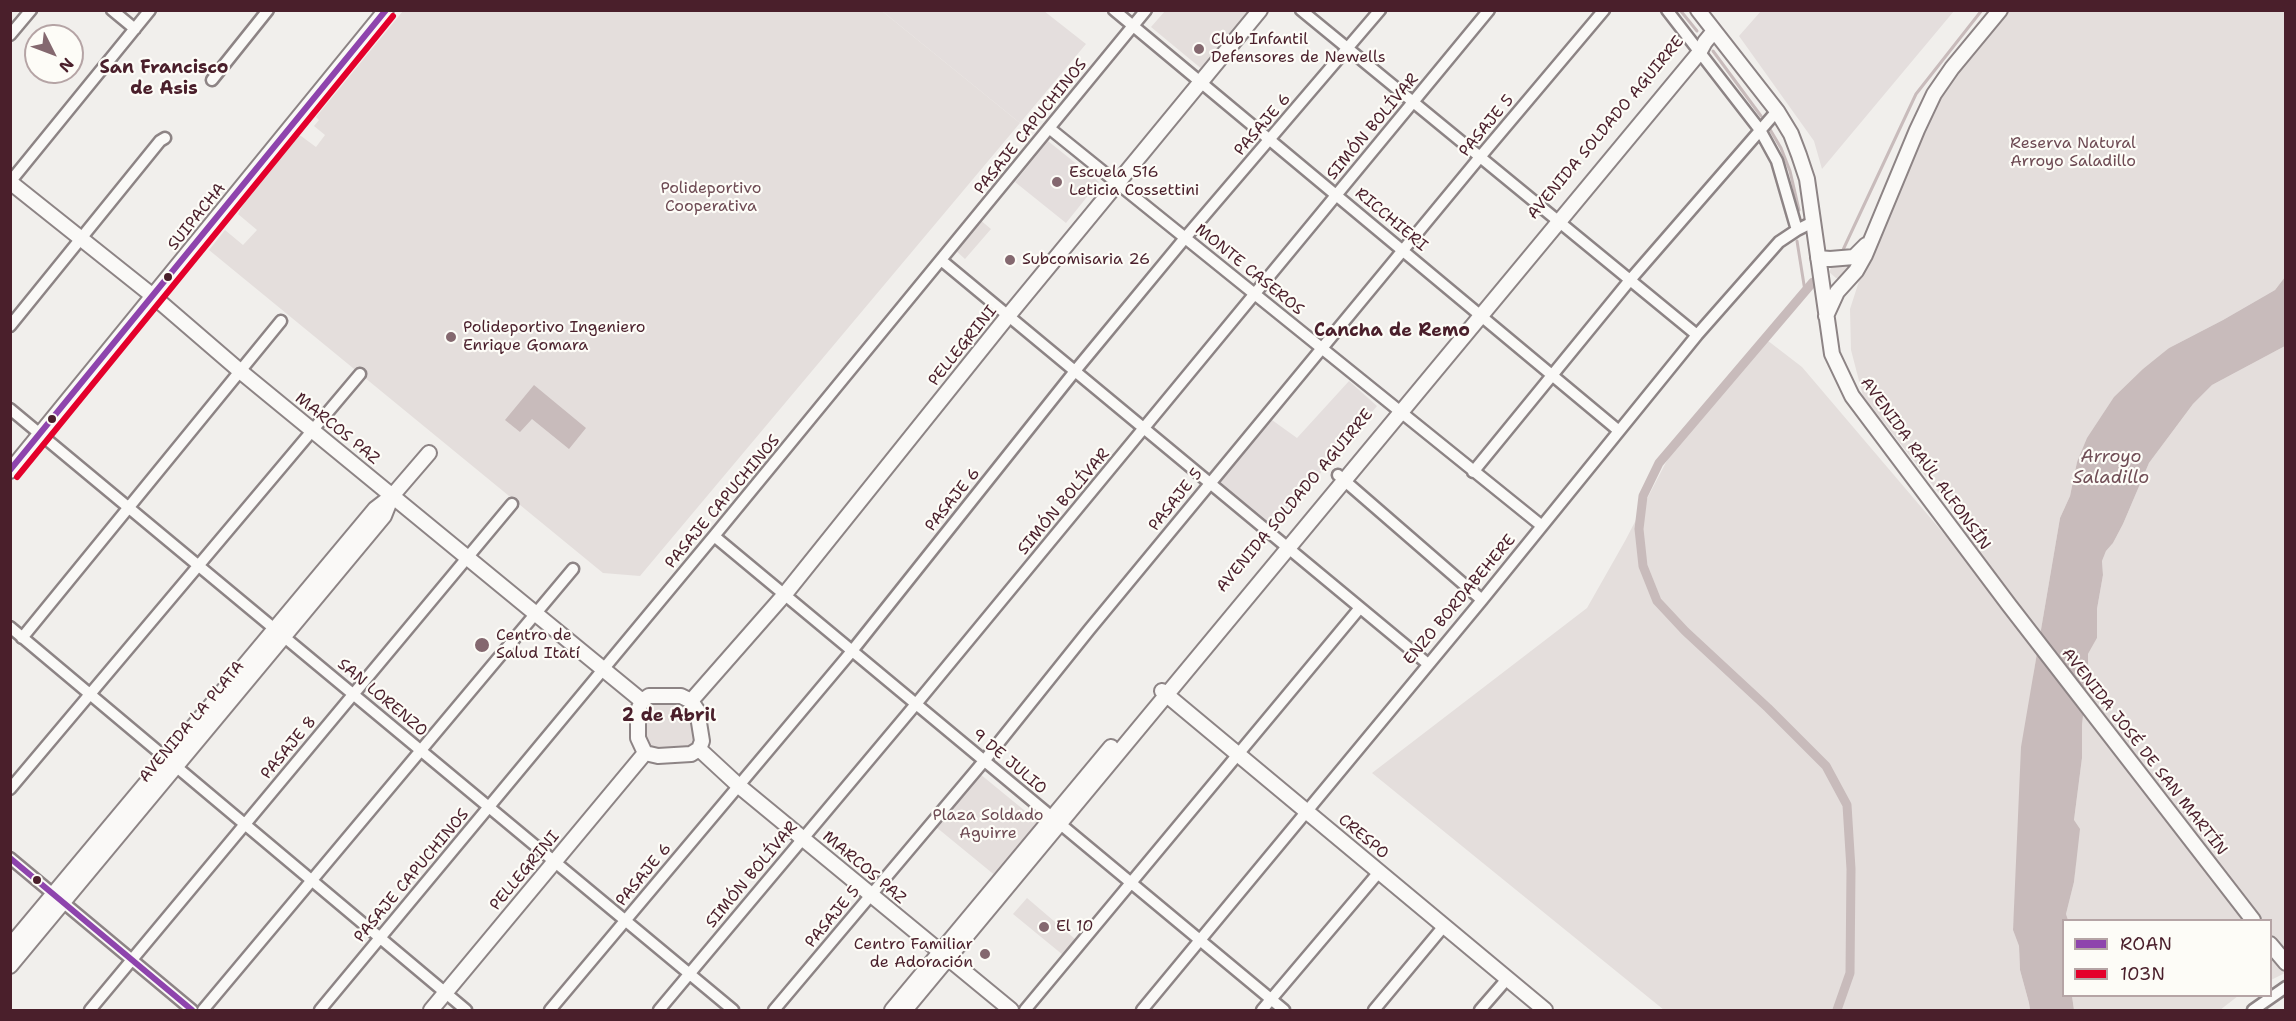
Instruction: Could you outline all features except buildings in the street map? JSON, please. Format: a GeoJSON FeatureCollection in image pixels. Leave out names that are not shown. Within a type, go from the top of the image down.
{"type":"FeatureCollection","features":[{"type":"Feature","properties":{"kind":"street"},"geometry":{"type":"LineString","coordinates":[[10,35],[31,10]]}},
{"type":"Feature","properties":{"kind":"street"},"geometry":{"type":"LineString","coordinates":[[112,10],[135,29]]}},
{"type":"Feature","properties":{"kind":"street"},"geometry":{"type":"LineString","coordinates":[[10,182],[150,10]]}},
{"type":"Feature","properties":{"kind":"street"},"geometry":{"type":"LineString","coordinates":[[212,80],[268,10]]}},
{"type":"Feature","properties":{"kind":"street","name":"SUIPACHA"},"geometry":{"type":"LineString","coordinates":[[10,471],[386,10]]}},
{"type":"Feature","properties":{"kind":"street","name":"RICCHIERI"},"geometry":{"type":"LineString","coordinates":[[1114,10],[1202,81],[1619,431]]}},
{"type":"Feature","properties":{"kind":"street","name":"PASAJE CAPUCHINOS"},"geometry":{"type":"LineString","coordinates":[[320,1011],[1146,10]]}},
{"type":"Feature","properties":{"kind":"street","name":"PELLEGRINI"},"geometry":{"type":"LineString","coordinates":[[691,701],[785,594],[1008,316],[1260,10]]}},
{"type":"Feature","properties":{"kind":"street"},"geometry":{"type":"LineString","coordinates":[[1301,10],[1697,335]]}},
{"type":"Feature","properties":{"kind":"street","name":"PASAJE 6"},"geometry":{"type":"LineString","coordinates":[[550,1011],[852,651],[1075,371],[1185,238],[1380,10]]}},
{"type":"Feature","properties":{"kind":"street","name":"SIMÓN BOLÍVAR"},"geometry":{"type":"LineString","coordinates":[[659,1011],[916,704],[1489,10]]}},
{"type":"Feature","properties":{"kind":"street","name":"PASAJE 5"},"geometry":{"type":"LineString","coordinates":[[774,1011],[1604,10]]}},
{"type":"Feature","properties":{"kind":"street"},"geometry":{"type":"LineString","coordinates":[[1667,10],[1703,43],[1760,130],[1777,161],[1797,230]]}},
{"type":"Feature","properties":{"kind":"street","name":"AVENIDA RAÚL ALFONSÍN"},"geometry":{"type":"LineString","coordinates":[[1698,10],[1703,43],[1777,111],[1791,134],[1807,179],[1832,354],[1852,396],[2009,605]]}},
{"type":"Feature","properties":{"kind":"street"},"geometry":{"type":"LineString","coordinates":[[1826,318],[1837,292],[1856,271],[1865,255],[1934,94],[1952,68],[2000,10]]}},
{"type":"Feature","properties":{"kind":"street","name":"AVENIDA SOLDADO AGUIRRE"},"geometry":{"type":"LineString","coordinates":[[892,1011],[944,956],[1703,43]]}},
{"type":"Feature","properties":{"kind":"street"},"geometry":{"type":"LineString","coordinates":[[1473,472],[1630,280],[1777,111]]}},
{"type":"Feature","properties":{"kind":"street","name":"MONTE CASEROS"},"geometry":{"type":"LineString","coordinates":[[1049,128],[1542,526]]}},
{"type":"Feature","properties":{"kind":"street"},"geometry":{"type":"LineString","coordinates":[[10,326],[160,141],[165,138]]}},
{"type":"Feature","properties":{"kind":"street","name":"MARCOS PAZ"},"geometry":{"type":"LineString","coordinates":[[10,182],[153,296],[240,371],[642,701]]}},
{"type":"Feature","properties":{"kind":"street","name":"ENZO BORDABEHERE"},"geometry":{"type":"LineString","coordinates":[[1142,1011],[1482,600],[1697,335],[1779,242],[1813,222]]}},
{"type":"Feature","properties":{"kind":"street"},"geometry":{"type":"LineString","coordinates":[[1818,258],[1854,257],[1870,241]]}},
{"type":"Feature","properties":{"kind":"street"},"geometry":{"type":"LineString","coordinates":[[941,260],[1428,664]]}},
{"type":"Feature","properties":{"kind":"street"},"geometry":{"type":"LineString","coordinates":[[1820,273],[1828,280],[1844,283]]}},
{"type":"Feature","properties":{"kind":"street"},"geometry":{"type":"LineString","coordinates":[[22,638],[281,321]]}},
{"type":"Feature","properties":{"kind":"street"},"geometry":{"type":"LineString","coordinates":[[10,789],[360,374]]}},
{"type":"Feature","properties":{"kind":"street","name":"SAN LORENZO"},"geometry":{"type":"LineString","coordinates":[[10,409],[733,1011]]}},
{"type":"Feature","properties":{"kind":"street","name":"AVENIDA LA PLATA"},"geometry":{"type":"LineString","coordinates":[[10,966],[58,898],[279,633],[375,508],[392,496],[429,453]]}},
{"type":"Feature","properties":{"kind":"street"},"geometry":{"type":"LineString","coordinates":[[1341,478],[1482,600]]}},
{"type":"Feature","properties":{"kind":"street","name":"PASAJE 8"},"geometry":{"type":"LineString","coordinates":[[90,1011],[512,504]]}},
{"type":"Feature","properties":{"kind":"street","name":"9 DE JULIO"},"geometry":{"type":"LineString","coordinates":[[714,536],[1284,1011]]}},
{"type":"Feature","properties":{"kind":"street"},"geometry":{"type":"LineString","coordinates":[[203,1011],[537,615],[573,569]]}},
{"type":"Feature","properties":{"kind":"street","name":"AVENIDA JOSÉ DE SAN MARTÍN"},"geometry":{"type":"LineString","coordinates":[[2009,605],[2251,919]]}},
{"type":"Feature","properties":{"kind":"street"},"geometry":{"type":"LineString","coordinates":[[1025,1011],[1359,609]]}},
{"type":"Feature","properties":{"kind":"street"},"geometry":{"type":"LineString","coordinates":[[10,627],[466,1011]]}},
{"type":"Feature","properties":{"kind":"street","name":"CRESPO"},"geometry":{"type":"LineString","coordinates":[[1163,692],[1545,1011]]}},
{"type":"Feature","properties":{"kind":"street"},"geometry":{"type":"LineString","coordinates":[[649,696],[681,696],[691,701],[697,710],[702,741],[699,750],[691,754],[658,756],[645,753],[638,738],[638,710],[642,701],[649,696]]}},
{"type":"Feature","properties":{"kind":"street","name":"MARCOS PAZ"},"geometry":{"type":"LineString","coordinates":[[699,750],[739,786],[1011,1011]]}},
{"type":"Feature","properties":{"kind":"street","name":"PELLEGRINI"},"geometry":{"type":"LineString","coordinates":[[431,1011],[645,753]]}},
{"type":"Feature","properties":{"kind":"street"},"geometry":{"type":"LineString","coordinates":[[10,858],[192,1011]]}},
{"type":"Feature","properties":{"kind":"street"},"geometry":{"type":"LineString","coordinates":[[1262,1011],[1379,872]]}},
{"type":"Feature","properties":{"kind":"street","name":"AVENIDA LA PLATA"},"geometry":{"type":"LineString","coordinates":[[10,946],[58,898]]}},
{"type":"Feature","properties":{"kind":"street"},"geometry":{"type":"LineString","coordinates":[[1374,1011],[1444,926]]}},
{"type":"Feature","properties":{"kind":"street"},"geometry":{"type":"LineString","coordinates":[[2272,945],[2286,963]]}},
{"type":"Feature","properties":{"kind":"street","name":"AVENIDA SOLDADO AGUIRRE"},"geometry":{"type":"LineString","coordinates":[[905,1011],[944,956]]}},
{"type":"Feature","properties":{"kind":"street"},"geometry":{"type":"LineString","coordinates":[[1480,1011],[1507,979]]}},
{"type":"Feature","properties":{"kind":"street"},"geometry":{"type":"LineString","coordinates":[[2253,1011],[2286,987]]}},
{"type":"Feature","properties":{"kind":"shaded area"},"geometry":{"type":"Polygon","coordinates":[[[882,11],[1044,11],[1086,44],[1020,123],[882,11]]]}},
{"type":"Feature","properties":{"kind":"shaded area"},"geometry":{"type":"Polygon","coordinates":[[[1761,11],[1954,11],[1822,169],[1814,141],[1739,36],[1761,11]]]}},
{"type":"Feature","properties":{"kind":"shaded area","name":"Escuela 516 Leticia Cossettini"},"geometry":{"type":"Polygon","coordinates":[[[1048,141],[1099,182],[1066,223],[1015,182],[1048,141]]]}},
{"type":"Feature","properties":{"kind":"shaded area"},"geometry":{"type":"Polygon","coordinates":[[[1349,381],[1377,406],[1275,527],[1219,481],[1272,420],[1297,438],[1349,381]]]}},
{"type":"Feature","properties":{"kind":"green space","name":"Polideportivo Cooperativa"},"geometry":{"type":"Polygon","coordinates":[[[403,11],[882,11],[1020,123],[640,576],[603,573],[209,250],[225,230],[243,245],[257,230],[238,214],[253,186],[294,136],[301,136],[316,147],[325,135],[314,126],[319,120],[316,117],[403,11]]]}},
{"type":"Feature","properties":{"kind":"green space","name":"Club Infantil Defensores de Newells"},"geometry":{"type":"Polygon","coordinates":[[[1165,11],[1253,11],[1203,70],[1151,27],[1165,11]]]}},
{"type":"Feature","properties":{"kind":"green space","name":"Reserva Natural Arroyo Saladillo"},"geometry":{"type":"Polygon","coordinates":[[[2009,11],[2285,11],[2285,277],[2275,290],[2169,348],[2077,462],[2070,496],[2060,518],[2034,671],[2013,930],[2019,946],[2020,970],[2030,1010],[1664,1010],[1372,773],[1587,608],[1675,445],[1763,337],[1802,367],[1956,548],[1967,529],[1863,396],[1851,350],[1850,309],[1861,275],[1922,132],[1938,101],[1958,70],[2009,11]]]}},
{"type":"Feature","properties":{"kind":"green space"},"geometry":{"type":"Polygon","coordinates":[[[979,219],[991,229],[965,259],[954,249],[979,219]]]}},
{"type":"Feature","properties":{"kind":"green space"},"geometry":{"type":"Polygon","coordinates":[[[1857,261],[1845,277],[1836,278],[1829,272],[1833,264],[1857,261]]]}},
{"type":"Feature","properties":{"kind":"green space"},"geometry":{"type":"Polygon","coordinates":[[[2285,346],[2285,973],[2272,980],[2272,919],[2068,919],[2066,914],[2074,882],[2076,861],[2074,820],[2082,758],[2082,725],[2088,654],[2097,638],[2097,609],[2103,575],[2102,561],[2123,524],[2149,463],[2193,404],[2212,385],[2285,346]]]}},
{"type":"Feature","properties":{"kind":"green space"},"geometry":{"type":"Polygon","coordinates":[[[677,699],[691,710],[696,740],[688,749],[655,750],[645,741],[642,713],[652,702],[677,699]]]}},
{"type":"Feature","properties":{"kind":"green space","name":"Plaza Soldado Aguirre"},"geometry":{"type":"Polygon","coordinates":[[[980,774],[1041,824],[997,877],[936,827],[980,774]]]}},
{"type":"Feature","properties":{"kind":"green space","name":"El 10"},"geometry":{"type":"Polygon","coordinates":[[[1027,898],[1075,939],[1063,955],[1013,914],[1027,898]]]}},
{"type":"Feature","properties":{"kind":"green space"},"geometry":{"type":"Polygon","coordinates":[[[2072,997],[2237,997],[2220,1010],[2074,1010],[2072,997]]]}},
{"type":"Feature","properties":{"kind":"water","name":"Arroyo Saladillo"},"geometry":{"type":"Polygon","coordinates":[[[2285,277],[2285,346],[2212,385],[2193,404],[2149,463],[2123,524],[2102,561],[2103,575],[2097,609],[2097,638],[2088,654],[2082,725],[2082,758],[2074,820],[2080,829],[2074,882],[2066,914],[2068,919],[2062,919],[2062,997],[2072,997],[2074,1010],[2030,1010],[2020,970],[2019,946],[2013,930],[2021,747],[2060,518],[2070,496],[2077,462],[2087,438],[2114,397],[2143,369],[2169,348],[2275,290],[2285,277]]]}},
{"type":"Feature","properties":{"kind":"water"},"geometry":{"type":"Polygon","coordinates":[[[534,385],[586,428],[569,449],[532,419],[520,432],[505,420],[534,385]]]}},
{"type":"Feature","properties":{"kind":"waterway"},"geometry":{"type":"LineString","coordinates":[[1680,10],[1697,31]]}},
{"type":"Feature","properties":{"kind":"waterway"},"geometry":{"type":"LineString","coordinates":[[1842,252],[1916,94],[1982,10]]}},
{"type":"Feature","properties":{"kind":"waterway"},"geometry":{"type":"LineString","coordinates":[[1713,51],[1761,116]]}},
{"type":"Feature","properties":{"kind":"waterway"},"geometry":{"type":"LineString","coordinates":[[1768,126],[1781,148],[1790,171],[1799,210]]}},
{"type":"Feature","properties":{"kind":"waterway"},"geometry":{"type":"LineString","coordinates":[[1797,241],[1805,291]]}},
{"type":"Feature","properties":{"kind":"waterway"},"geometry":{"type":"LineString","coordinates":[[1813,282],[1659,463],[1643,496],[1639,529],[1643,566],[1657,601],[1685,631],[1826,766],[1847,805],[1851,869],[1850,973],[1837,1010]]}},
{"type":"Feature","properties":{"kind":"transit line","name":"ROAN"},"geometry":{"type":"LineString","coordinates":[[10,470],[386,10]]}},
{"type":"Feature","properties":{"kind":"transit line","name":"103N"},"geometry":{"type":"LineString","coordinates":[[17,477],[393,16]]}},
{"type":"Feature","properties":{"kind":"transit line","name":"ROAN"},"geometry":{"type":"LineString","coordinates":[[10,858],[192,1010]]}},
{"type":"Feature","properties":{"kind":"place","name":"Club Infantil Defensores de Newells"},"geometry":{"type":"Point","coordinates":[1199,49]}},
{"type":"Feature","properties":{"kind":"place","name":"Escuela 516 Leticia Cossettini"},"geometry":{"type":"Point","coordinates":[1057,182]}},
{"type":"Feature","properties":{"kind":"place","name":"Subcomisaria 26"},"geometry":{"type":"Point","coordinates":[1010,260]}},
{"type":"Feature","properties":{"kind":"place","name":"Polideportivo Ingeniero Enrique Gomara"},"geometry":{"type":"Point","coordinates":[451,337]}},
{"type":"Feature","properties":{"kind":"place","name":"Centro de Salud Itatí"},"geometry":{"type":"Point","coordinates":[482,645]}},
{"type":"Feature","properties":{"kind":"place","name":"El 10"},"geometry":{"type":"Point","coordinates":[1044,927]}},
{"type":"Feature","properties":{"kind":"place","name":"Centro Familiar de Adoración"},"geometry":{"type":"Point","coordinates":[985,954]}},
{"type":"Feature","properties":{"kind":"district","name":"San Francisco de Asis"},"geometry":{"type":"Point","coordinates":[164,78]}},
{"type":"Feature","properties":{"kind":"district","name":"Cancha de Remo"},"geometry":{"type":"Point","coordinates":[1392,331]}},
{"type":"Feature","properties":{"kind":"district","name":"2 de Abril"},"geometry":{"type":"Point","coordinates":[669,716]}}]}
